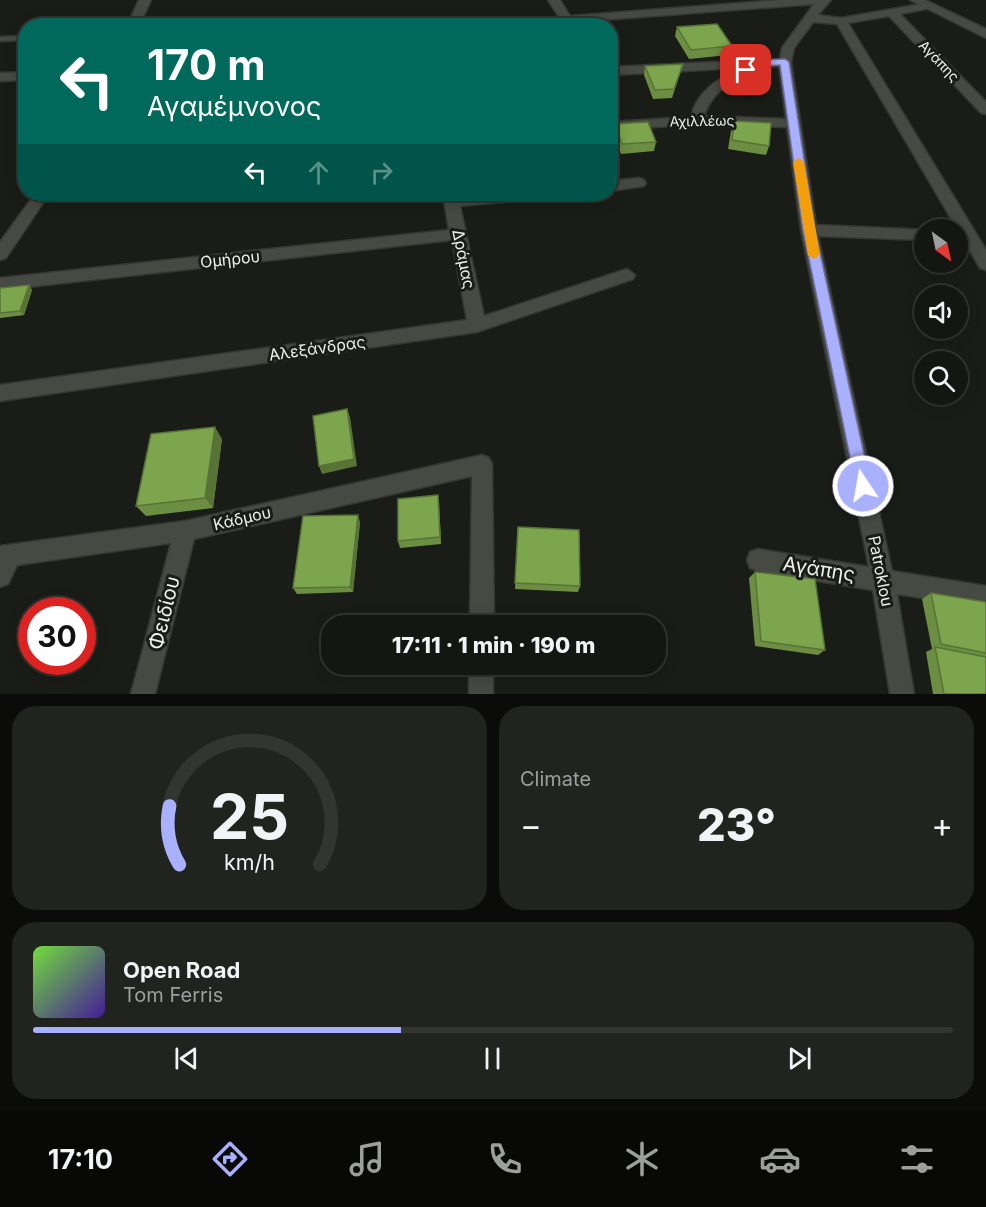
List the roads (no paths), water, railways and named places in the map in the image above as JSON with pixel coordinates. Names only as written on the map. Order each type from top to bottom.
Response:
[{"type":"street","points":[[137,18],[145,0]]},
{"type":"street","points":[[554,0],[567,18]]},
{"type":"street","points":[[618,19],[824,0]]},
{"type":"street","points":[[618,71],[785,62],[788,48],[824,0]]},
{"type":"street","points":[[916,0],[986,34]]},
{"type":"street","points":[[809,18],[841,21],[927,6]]},
{"type":"street","name":"Αγάπης","points":[[891,12],[986,110]]},
{"type":"street","points":[[841,21],[972,235],[986,264]]},
{"type":"street","name":"Patroklou","points":[[785,62],[809,230],[883,579],[902,694]]},
{"type":"street","points":[[700,120],[697,116],[700,103],[711,91],[760,63]]},
{"type":"street","points":[[0,77],[18,76]]},
{"type":"street","name":"Αχιλλέως","points":[[618,125],[700,120],[793,123]]},
{"type":"street","points":[[618,185],[639,183]]},
{"type":"street","points":[[0,254],[37,201]]},
{"type":"street","name":"Δράμας","points":[[452,201],[477,325]]},
{"type":"street","points":[[809,230],[914,234]]},
{"type":"street","name":"Ομήρου","points":[[0,284],[459,234]]},
{"type":"street","name":"Αλεξάνδρας","points":[[0,393],[477,325],[627,275]]},
{"type":"street","name":"Κάδμου","points":[[3,563],[185,531],[482,464],[482,615]]},
{"type":"street","name":"Φειδίου","points":[[143,694],[185,531]]},
{"type":"street","name":"Αγάπης","points":[[758,560],[986,597]]},
{"type":"street","points":[[481,694],[482,675]]},
{"type":"lane","points":[[0,39],[18,38]]}]
